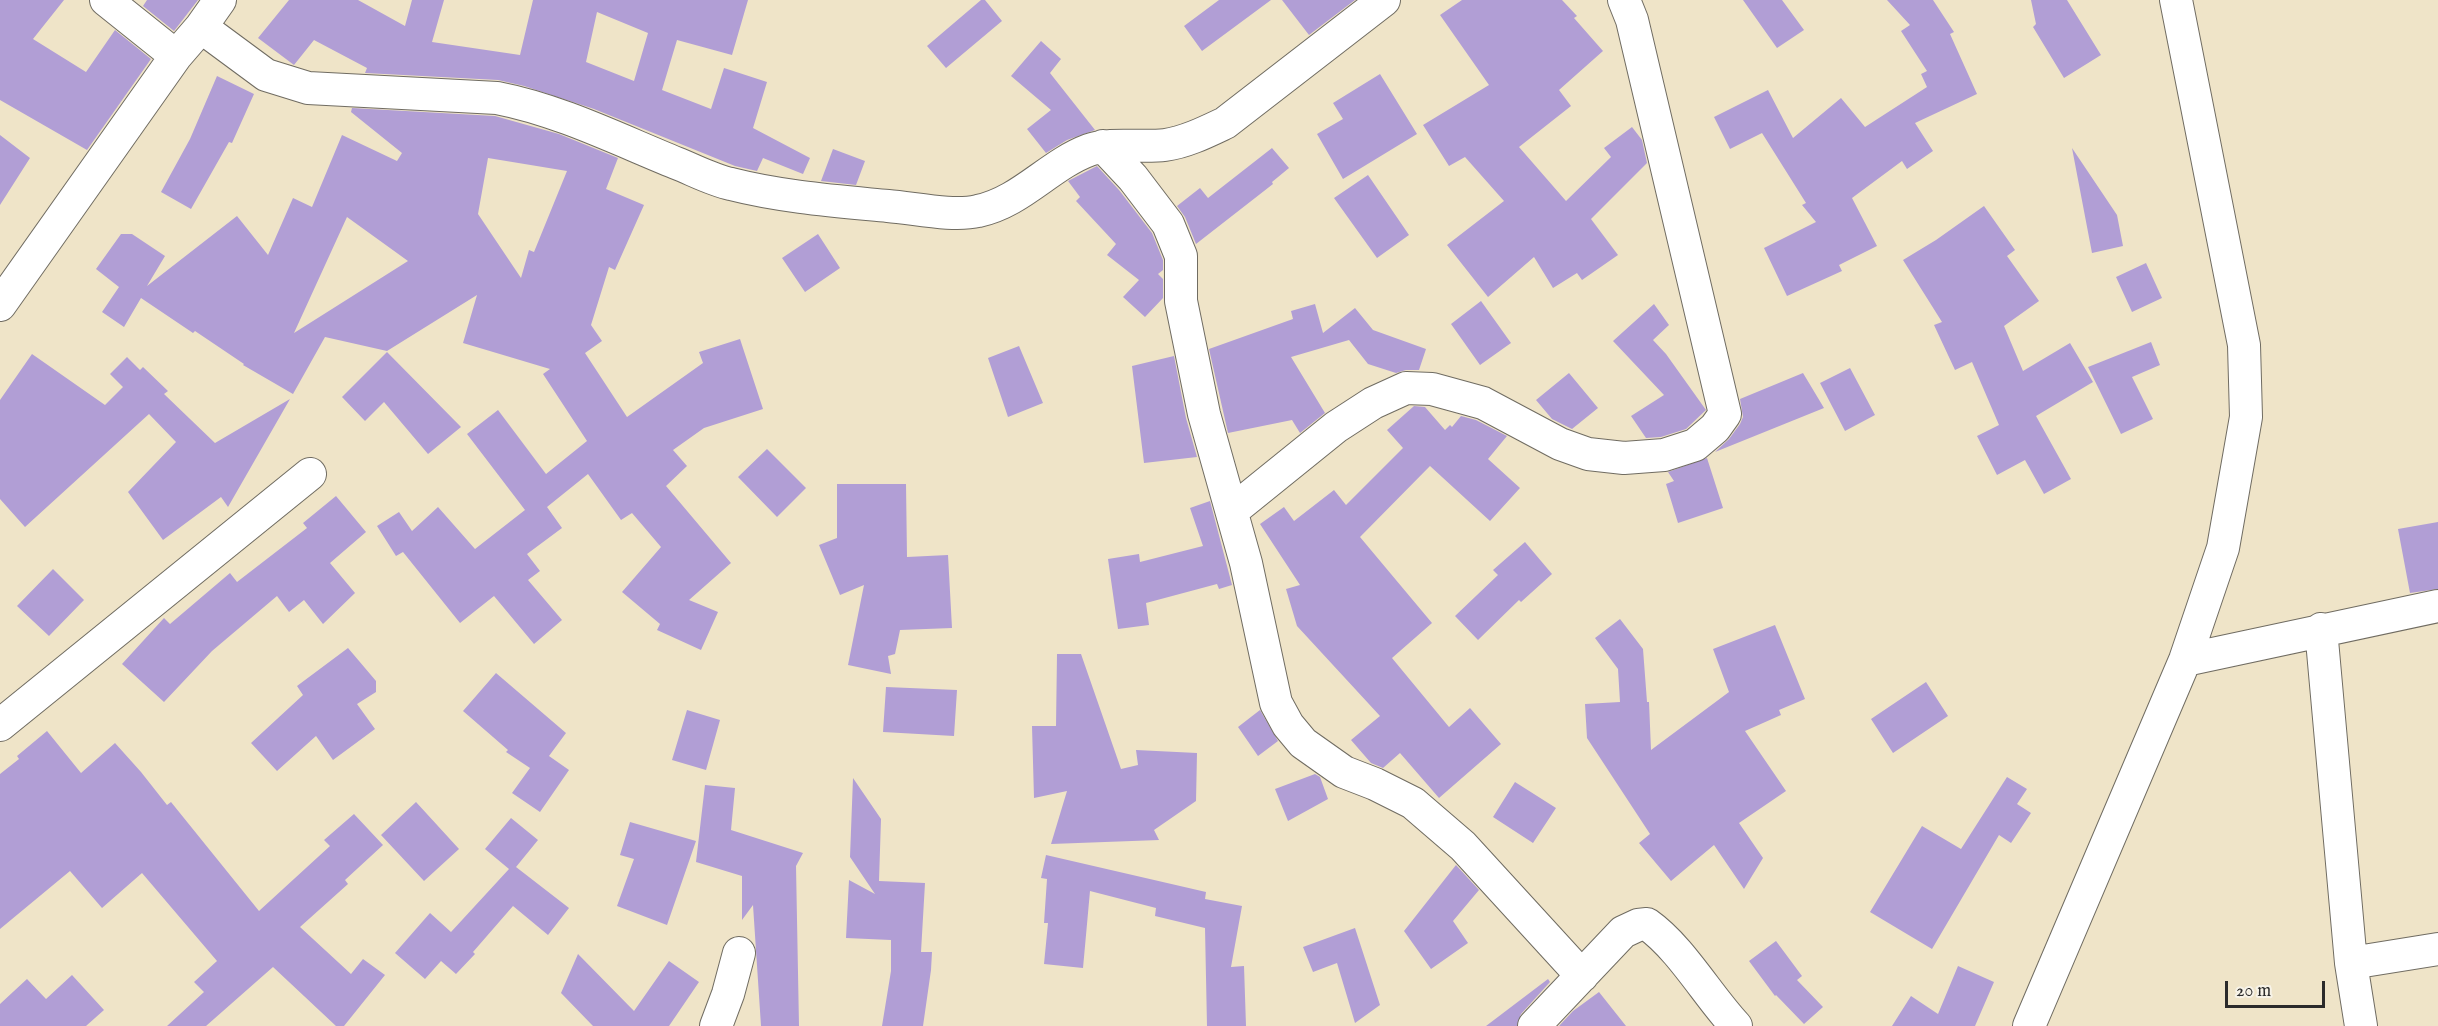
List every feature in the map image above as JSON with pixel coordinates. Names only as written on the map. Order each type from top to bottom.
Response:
[{"type":"street","points":[[106,0],[176,56]]},
{"type":"street","points":[[0,305],[176,56],[220,0]]},
{"type":"street","points":[[201,27],[266,75],[308,88],[486,97],[526,104],[729,184],[778,193],[951,212],[977,212],[1003,204],[1090,149],[1103,146],[1167,145],[1197,136],[1225,123],[1384,0]]},
{"type":"street","points":[[1232,511],[1336,427],[1373,403],[1406,388],[1432,389],[1483,403],[1560,444],[1588,454],[1624,458],[1664,455],[1695,445],[1715,428],[1725,414],[1632,20],[1624,0]]},
{"type":"street","points":[[2029,1026],[2185,660],[2223,548],[2246,417],[2244,345],[2176,0]]},
{"type":"street","points":[[1103,146],[1132,177],[1168,224],[1176,242],[1180,256],[1181,301],[1204,414],[1246,563],[1276,703],[1288,725],[1302,743],[1344,772],[1413,803],[1462,846],[1582,976]]},
{"type":"street","points":[[0,725],[310,474]]},
{"type":"street","points":[[2185,660],[2321,629],[2438,606]]},
{"type":"street","points":[[2321,629],[2350,963],[2361,1026]]},
{"type":"street","points":[[1534,1026],[1623,932],[1638,925],[1647,924],[1662,934],[1736,1026]]},
{"type":"street","points":[[2350,963],[2438,949]]},
{"type":"street","points":[[716,1026],[728,994],[739,953]]},
{"type":"building","points":[[0,0],[64,0],[33,39],[86,72],[115,30],[151,59],[87,150],[0,100]]},
{"type":"building","points":[[147,0],[198,0],[174,31],[143,6]]},
{"type":"building","points":[[289,0],[358,0],[405,26],[412,0],[444,0],[432,42],[520,55],[533,0],[748,0],[732,55],[677,40],[662,90],[711,109],[724,68],[767,82],[753,128],[810,158],[803,174],[763,158],[757,171],[735,166],[594,109],[524,86],[498,80],[365,73],[367,68],[314,40],[294,65],[258,38]],"holes":[[[597,12],[648,33],[634,81],[586,62]]]},
{"type":"building","points":[[981,0],[985,0],[1002,21],[946,68],[927,46]]},
{"type":"building","points":[[1219,0],[1271,0],[1202,51],[1184,26]]},
{"type":"building","points":[[1282,0],[1355,0],[1309,35]]},
{"type":"building","points":[[1462,0],[1562,0],[1577,16],[1574,18],[1603,51],[1559,90],[1571,106],[1519,147],[1566,201],[1611,157],[1604,148],[1632,127],[1642,140],[1647,163],[1591,219],[1618,255],[1582,280],[1577,273],[1553,288],[1534,257],[1488,297],[1447,245],[1504,201],[1465,157],[1449,166],[1423,125],[1489,85],[1440,15]]},
{"type":"building","points":[[1743,0],[1782,0],[1804,30],[1777,48]]},
{"type":"building","points":[[1887,0],[1933,0],[1954,32],[1950,34],[1977,94],[1915,123],[1933,151],[1907,169],[1902,161],[1852,198],[1877,246],[1839,265],[1842,271],[1787,296],[1764,248],[1816,222],[1802,205],[1806,203],[1762,133],[1730,149],[1714,117],[1768,90],[1793,138],[1841,98],[1865,127],[1927,87],[1921,74],[1927,71],[1901,31],[1910,25]]},
{"type":"building","points":[[2031,0],[2067,0],[2101,55],[2064,78],[2033,27],[2036,24]]},
{"type":"building","points":[[1041,41],[1061,59],[1050,73],[1095,130],[1067,140],[1046,153],[1027,129],[1051,110],[1011,76]]},
{"type":"building","points":[[1380,74],[1417,134],[1343,179],[1317,134],[1343,119],[1333,103]]},
{"type":"building","points":[[217,76],[254,94],[232,143],[229,142],[191,209],[161,192],[190,139]]},
{"type":"building","points":[[352,108],[495,116],[559,134],[618,158],[606,189],[644,205],[615,270],[609,267],[591,325],[602,341],[585,353],[627,417],[703,363],[699,352],[740,339],[763,409],[704,428],[673,450],[687,466],[666,486],[731,563],[689,600],[718,612],[701,650],[657,630],[660,624],[622,592],[661,547],[632,513],[621,520],[588,474],[547,507],[562,528],[527,554],[540,571],[528,580],[562,620],[534,644],[494,596],[460,623],[403,552],[396,556],[377,526],[399,512],[412,531],[438,507],[475,549],[525,510],[467,434],[498,410],[546,474],[587,441],[543,374],[550,369],[463,343],[477,295],[387,351],[325,337],[293,394],[243,365],[195,331],[193,333],[141,298],[124,327],[102,312],[119,287],[96,269],[121,234],[132,234],[165,256],[147,286],[237,216],[268,255],[293,198],[312,207],[342,135],[397,161],[402,153],[351,112]],"holes":[[[488,158],[567,171],[534,252],[529,250],[521,278],[478,214]],[[347,217],[408,261],[294,333]]]},
{"type":"building","points":[[0,135],[30,158],[0,205]]},
{"type":"building","points":[[1272,148],[1289,168],[1272,182],[1273,184],[1196,244],[1185,217],[1177,206],[1200,188],[1208,198]]},
{"type":"building","points":[[2072,148],[2117,215],[2123,246],[2092,253]]},
{"type":"building","points":[[833,149],[865,161],[856,185],[821,181]]},
{"type":"building","points":[[1097,166],[1152,233],[1163,260],[1163,270],[1158,274],[1163,279],[1163,298],[1145,317],[1123,297],[1139,280],[1107,255],[1116,244],[1076,201],[1080,197],[1068,181]]},
{"type":"building","points":[[1368,175],[1409,235],[1377,258],[1334,198]]},
{"type":"building","points":[[1984,206],[2015,250],[2007,256],[2039,301],[2004,326],[2023,371],[2070,343],[2093,382],[2036,416],[2071,479],[2044,494],[2025,460],[1997,475],[1977,436],[1999,425],[1972,362],[1955,370],[1934,325],[1942,322],[1903,260]]},
{"type":"building","points":[[818,234],[840,268],[805,292],[782,258]]},
{"type":"building","points":[[2146,263],[2162,298],[2132,312],[2116,277]]},
{"type":"building","points":[[1481,301],[1511,343],[1480,365],[1451,324]]},
{"type":"building","points":[[1315,304],[1323,333],[1355,308],[1373,330],[1426,349],[1419,370],[1396,373],[1368,364],[1349,340],[1291,357],[1325,413],[1300,433],[1292,420],[1228,433],[1209,349],[1293,319],[1291,311]]},
{"type":"building","points":[[1654,304],[1669,325],[1653,340],[1666,354],[1706,410],[1686,429],[1661,437],[1646,438],[1631,416],[1664,395],[1613,341]]},
{"type":"building","points":[[2151,342],[2160,365],[2132,377],[2153,419],[2121,434],[2088,367]]},
{"type":"building","points":[[1019,346],[1043,403],[1008,417],[988,358]]},
{"type":"building","points":[[387,352],[461,427],[428,454],[384,402],[365,421],[342,397]]},
{"type":"building","points":[[32,354],[105,405],[123,387],[110,374],[127,357],[140,370],[143,367],[168,391],[164,394],[215,443],[290,399],[228,507],[221,497],[163,540],[128,492],[176,442],[149,414],[25,527],[0,499],[0,400]]},
{"type":"building","points":[[1174,356],[1186,418],[1197,457],[1144,463],[1132,366]]},
{"type":"building","points":[[1850,368],[1875,415],[1845,431],[1820,383]]},
{"type":"building","points":[[1569,373],[1598,408],[1572,429],[1552,419],[1536,400]]},
{"type":"building","points":[[1803,373],[1824,408],[1715,452],[1740,424],[1743,417],[1740,399]]},
{"type":"building","points":[[1414,406],[1425,407],[1445,430],[1450,425],[1452,427],[1461,416],[1476,420],[1507,436],[1488,459],[1520,488],[1490,521],[1430,466],[1360,537],[1432,623],[1392,658],[1449,727],[1470,708],[1501,744],[1439,798],[1400,753],[1383,768],[1371,763],[1351,740],[1380,716],[1297,626],[1286,589],[1300,585],[1260,524],[1284,507],[1294,521],[1334,490],[1346,505],[1403,448],[1387,430]]},
{"type":"building","points":[[767,449],[806,488],[777,517],[738,477]]},
{"type":"building","points":[[1707,458],[1723,508],[1678,523],[1666,484],[1674,481],[1668,472]]},
{"type":"building","points":[[837,484],[906,484],[907,557],[948,555],[952,628],[900,630],[895,654],[888,656],[891,674],[848,665],[864,585],[840,595],[819,545],[837,538]]},
{"type":"building","points":[[336,496],[366,532],[330,563],[355,593],[323,624],[304,600],[289,612],[277,596],[212,651],[164,702],[122,664],[164,618],[170,624],[230,573],[237,582],[307,528],[303,523]]},
{"type":"building","points":[[1210,501],[1232,585],[1219,589],[1217,584],[1146,603],[1149,625],[1118,629],[1108,559],[1139,554],[1140,562],[1203,546],[1190,508]]},
{"type":"building","points":[[2438,522],[2438,589],[2410,593],[2398,529]]},
{"type":"building","points":[[1525,542],[1552,574],[1521,602],[1519,600],[1478,640],[1455,616],[1498,575],[1493,570]]},
{"type":"building","points":[[53,569],[84,600],[49,636],[17,606]]},
{"type":"building","points":[[1620,619],[1643,649],[1651,750],[1729,692],[1713,649],[1775,625],[1805,699],[1779,710],[1781,715],[1745,731],[1786,791],[1739,823],[1763,858],[1744,889],[1714,845],[1671,881],[1639,843],[1650,834],[1587,738],[1585,704],[1620,702],[1618,669],[1595,638]]},
{"type":"building","points":[[348,648],[376,681],[376,692],[357,704],[375,729],[333,760],[316,736],[277,771],[251,743],[303,695],[297,686]]},
{"type":"building","points":[[1057,654],[1081,654],[1121,769],[1138,765],[1136,750],[1197,753],[1196,801],[1154,830],[1159,840],[1051,844],[1067,791],[1034,798],[1032,726],[1056,726]]},
{"type":"building","points":[[496,673],[566,733],[549,756],[569,770],[540,812],[512,793],[530,768],[506,752],[508,750],[463,711]]},
{"type":"building","points":[[1926,682],[1948,716],[1893,753],[1871,719]]},
{"type":"building","points":[[886,687],[957,690],[954,736],[883,732]]},
{"type":"building","points":[[687,710],[720,720],[706,770],[672,760]]},
{"type":"building","points":[[1260,710],[1278,741],[1258,756],[1238,727]]},
{"type":"building","points":[[47,731],[81,773],[115,743],[167,805],[171,802],[259,911],[330,846],[324,840],[354,814],[383,845],[345,880],[348,884],[300,927],[351,974],[363,959],[385,975],[344,1026],[336,1026],[273,967],[206,1026],[167,1026],[204,992],[194,982],[217,961],[142,873],[102,908],[70,871],[0,929],[0,774],[19,759],[17,756]]},
{"type":"building","points":[[1315,774],[1320,777],[1328,799],[1288,821],[1275,789]]},
{"type":"building","points":[[2007,777],[2027,789],[2017,804],[2031,813],[2011,843],[1999,835],[1932,949],[1870,912],[1922,826],[1961,849]]},
{"type":"building","points":[[853,778],[881,819],[879,881],[925,883],[921,952],[932,952],[923,1026],[882,1026],[891,971],[891,940],[846,938],[849,880],[875,894],[850,857]]},
{"type":"building","points":[[1515,782],[1556,808],[1533,843],[1493,817]]},
{"type":"building","points":[[705,785],[735,788],[731,830],[803,853],[796,866],[799,1026],[761,1026],[753,905],[742,920],[742,876],[696,862]]},
{"type":"building","points":[[416,802],[459,849],[424,881],[381,835]]},
{"type":"building","points":[[511,818],[538,840],[516,867],[569,908],[548,935],[513,906],[456,974],[441,961],[425,979],[395,953],[430,913],[451,932],[509,869],[485,849]]},
{"type":"building","points":[[630,822],[696,841],[667,925],[617,906],[634,859],[620,855]]},
{"type":"building","points":[[1046,855],[1206,892],[1205,899],[1242,906],[1231,967],[1244,966],[1246,1026],[1207,1026],[1205,928],[1155,916],[1156,908],[1090,891],[1083,968],[1044,964],[1048,923],[1044,923],[1047,879],[1041,878]]},
{"type":"building","points":[[1456,865],[1479,890],[1453,921],[1468,943],[1431,969],[1404,931]]},
{"type":"building","points":[[1355,928],[1380,1005],[1355,1023],[1337,963],[1313,972],[1303,947]]},
{"type":"building","points":[[1776,941],[1802,976],[1797,980],[1823,1007],[1804,1024],[1775,996],[1749,961]]},
{"type":"building","points":[[578,954],[634,1011],[669,961],[699,982],[669,1026],[593,1026],[561,993]]},
{"type":"building","points":[[1958,966],[1994,982],[1975,1026],[1892,1026],[1911,996],[1938,1014]]},
{"type":"building","points":[[72,975],[104,1010],[86,1026],[0,1026],[0,1004],[27,979],[46,999]]},
{"type":"building","points":[[1548,979],[1550,982],[1521,1014],[1517,1026],[1486,1026]]},
{"type":"building","points":[[1599,992],[1626,1026],[1559,1026],[1573,1011]]}]
